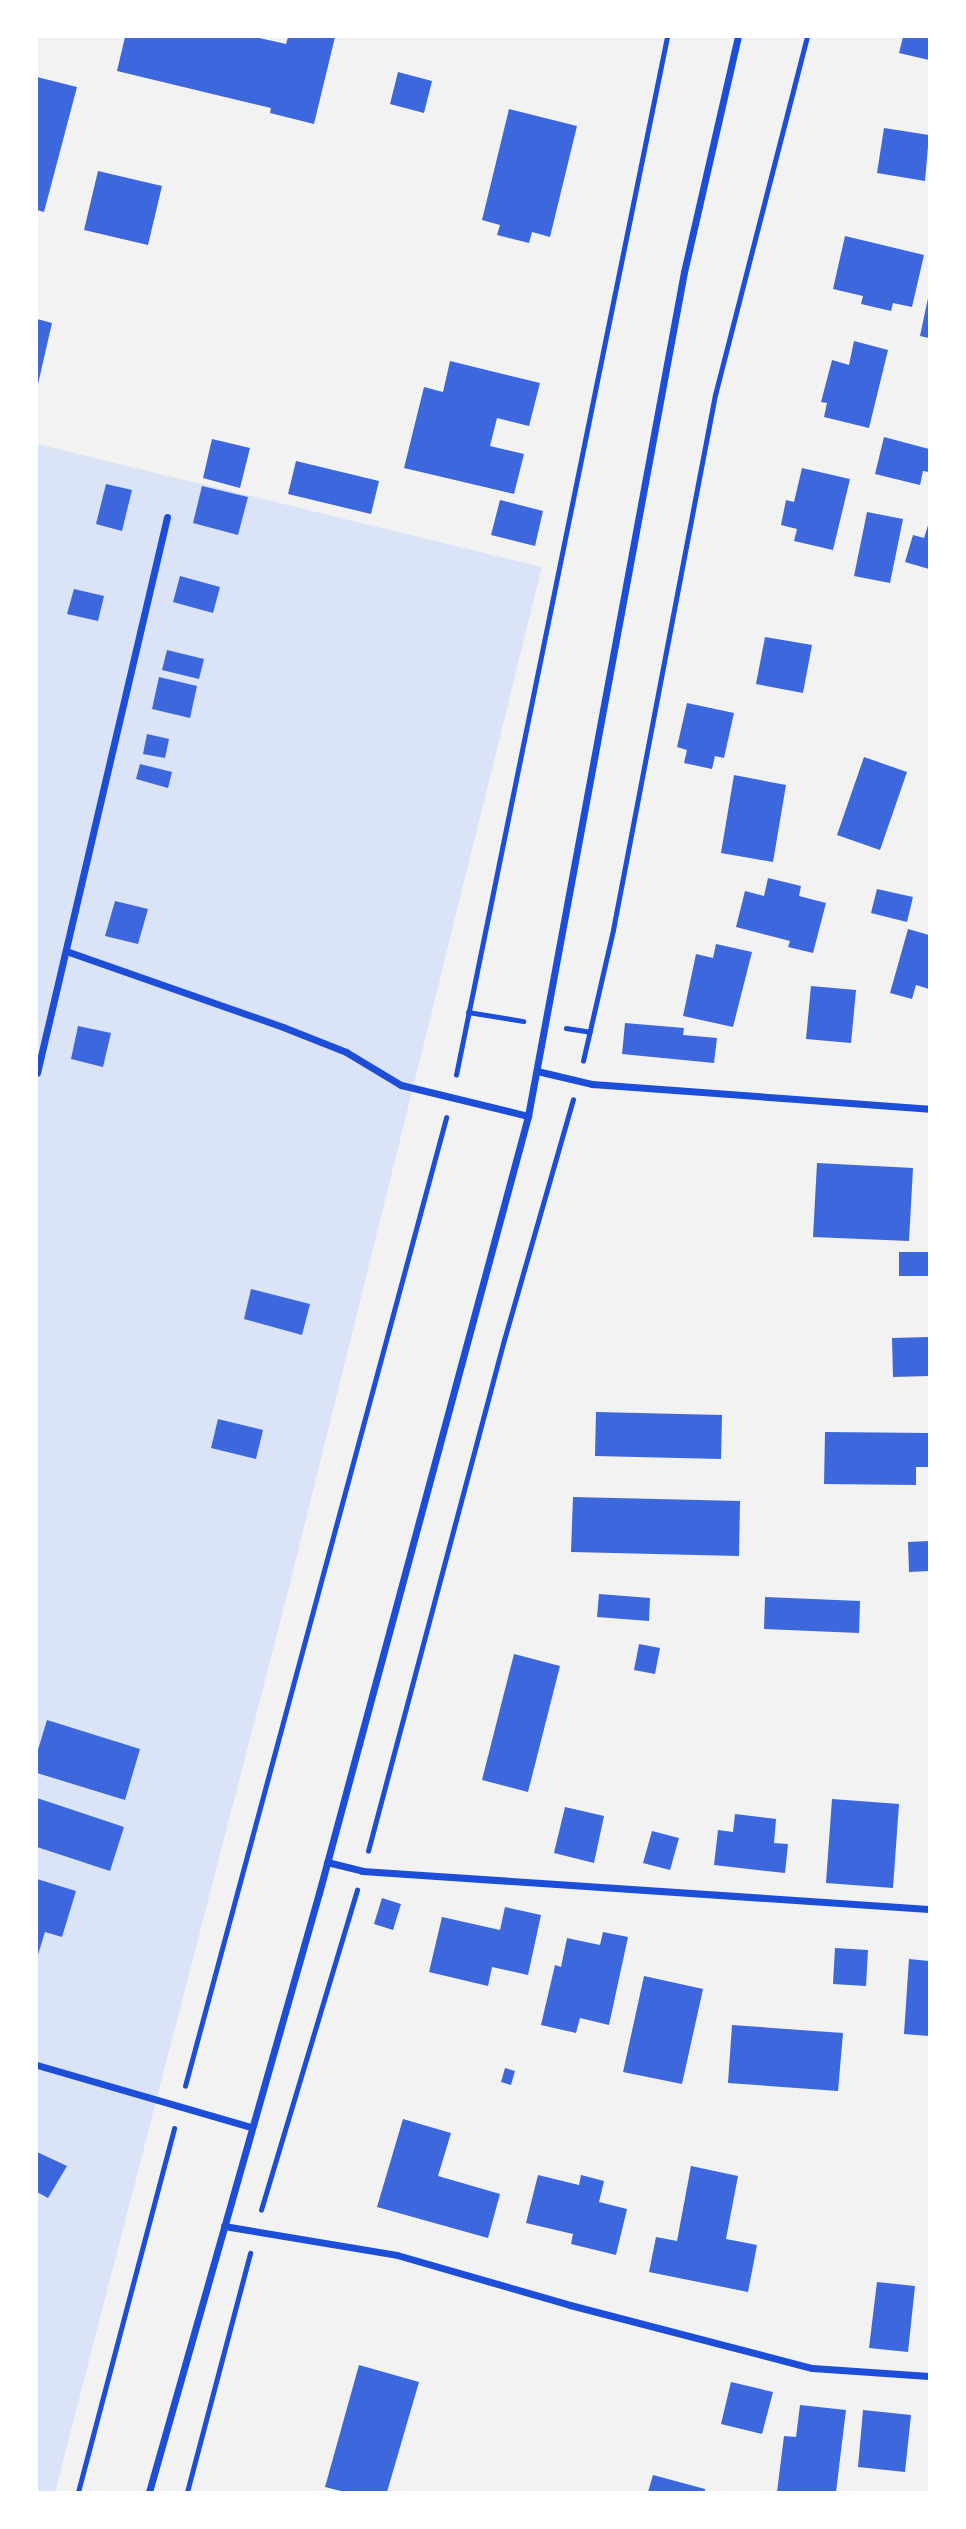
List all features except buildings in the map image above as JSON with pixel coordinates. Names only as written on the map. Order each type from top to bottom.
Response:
[{"type":"street","points":[[149,2492],[327,1862],[528,1116],[684,272],[738,37]]},
{"type":"street","points":[[37,1073],[167,517]]},
{"type":"street","points":[[66,951],[283,1027],[346,1052],[401,1085],[528,1116]]},
{"type":"street","points":[[537,1071],[592,1084],[929,1109]]},
{"type":"street","points":[[327,1862],[362,1871],[929,1909]]},
{"type":"street","points":[[37,2065],[251,2127]]},
{"type":"street","points":[[224,2226],[397,2255],[811,2368],[929,2376]]},
{"type":"path","points":[[78,2492],[451,1098],[667,37]]},
{"type":"shaded area","points":[[37,444],[542,567],[291,1580],[55,2492],[37,2492]]}]
